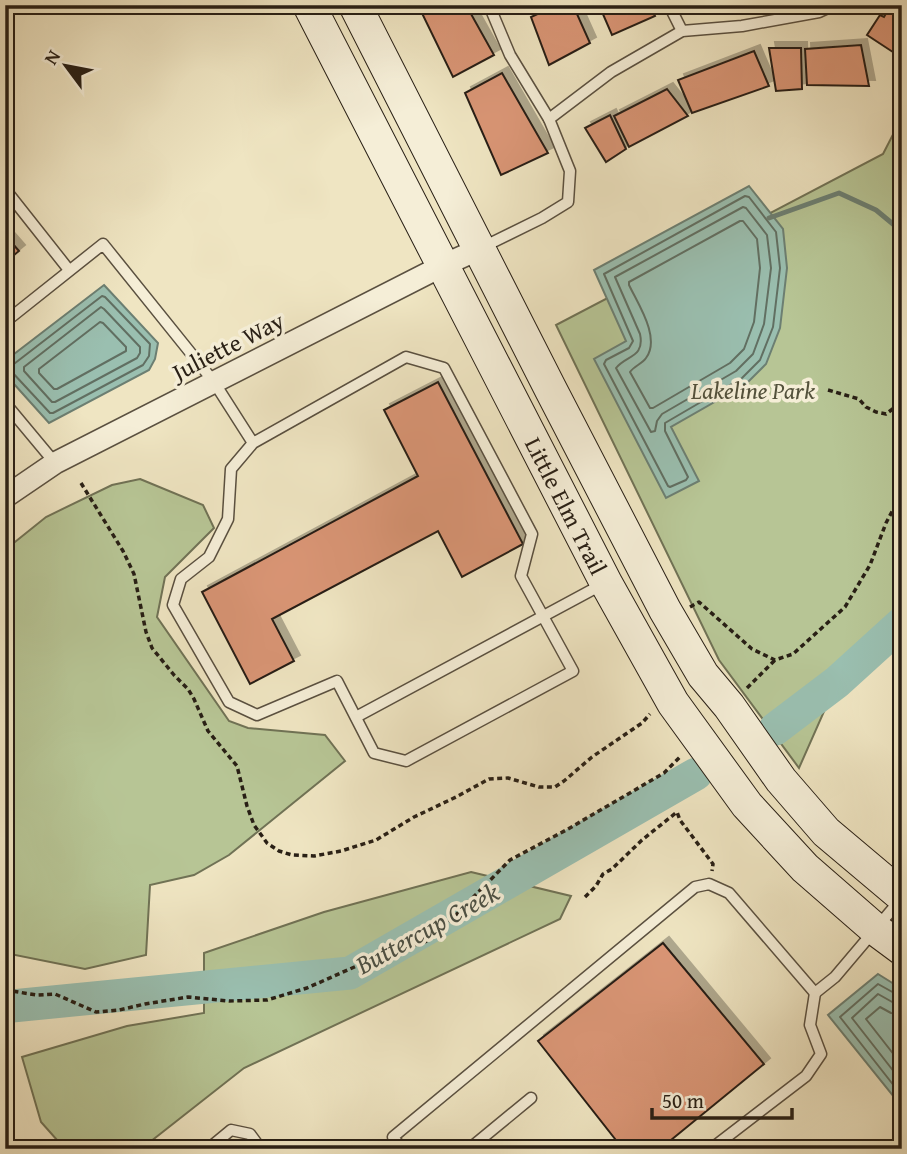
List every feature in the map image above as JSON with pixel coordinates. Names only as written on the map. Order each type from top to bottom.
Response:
[{"type":"street","name":"Little Elm Trail","points":[[309,5],[606,583],[673,703],[747,804],[805,868],[902,949]]},
{"type":"street","name":"Little Elm Trail","points":[[355,5],[665,610],[703,675],[729,706],[781,780],[826,832],[902,897]]},
{"type":"street","name":"Juliette Way","points":[[5,497],[55,463],[480,249]]},
{"type":"lane","points":[[480,249],[568,202],[570,172],[549,119],[510,55],[489,5]]},
{"type":"lane","points":[[669,5],[682,31]]},
{"type":"lane","points":[[549,119],[611,72],[682,31],[742,26],[819,12],[834,5]]},
{"type":"lane","points":[[5,188],[69,270]]},
{"type":"lane","points":[[5,322],[103,244],[214,382],[253,443]]},
{"type":"lane","points":[[406,357],[444,369],[533,534],[521,576],[573,670],[406,761],[374,753],[337,681],[257,715],[229,702],[173,605],[181,579],[209,557],[229,519],[231,469],[253,443],[406,357]]},
{"type":"lane","points":[[5,403],[55,463]]},
{"type":"lane","points":[[356,717],[606,583]]},
{"type":"lane","points":[[402,1149],[393,1137],[695,887],[709,884],[729,893],[815,993]]},
{"type":"lane","points":[[711,1149],[806,1076],[821,1054],[810,1025],[815,993],[835,976],[902,897]]},
{"type":"lane","points":[[469,1149],[531,1098]]},
{"type":"lane","points":[[208,1149],[232,1130],[250,1134],[261,1149]]},
{"type":"path","points":[[828,390],[859,399],[866,407],[886,414],[902,402]]},
{"type":"path","points":[[80,483],[123,551],[134,574],[152,648],[188,689],[208,731],[237,766],[254,825],[267,843],[279,851],[292,855],[314,856],[376,840],[414,817],[489,779],[508,778],[539,787],[555,787],[657,709]]},
{"type":"path","points":[[742,693],[775,660],[793,654],[845,607],[870,565],[902,485]]},
{"type":"path","points":[[688,608],[699,602],[752,649],[775,660]]},
{"type":"path","points":[[5,990],[37,995],[55,993],[96,1012],[188,997],[229,1001],[267,1000],[307,988],[377,957],[428,941],[510,860],[664,773],[681,756]]},
{"type":"path","points":[[585,897],[603,874],[677,812],[713,864],[709,884]]},
{"type":"green space","name":"Lakeline Park","points":[[902,117],[902,620],[837,682],[799,768],[719,660],[556,325],[883,154]]},
{"type":"green space","points":[[140,479],[203,505],[214,528],[165,577],[157,617],[229,721],[248,728],[325,735],[345,761],[229,855],[194,875],[150,885],[146,955],[85,969],[5,953],[5,550],[46,517],[112,485]]},
{"type":"green space","points":[[471,872],[571,896],[560,919],[244,1068],[141,1149],[65,1149],[41,1122],[22,1057],[127,1026],[204,1013],[204,953],[324,912]]},
{"type":"water","points":[[749,186],[783,229],[787,268],[780,328],[766,364],[746,384],[671,427],[699,481],[666,498],[594,359],[626,341],[594,270]]},
{"type":"water","points":[[104,285],[158,343],[155,359],[149,370],[49,423],[5,374],[5,361]]},
{"type":"water","points":[[878,974],[902,989],[902,1107],[828,1015]]},
{"type":"building","points":[[418,5],[466,5],[494,55],[453,77]]},
{"type":"building","points":[[557,5],[573,5],[590,43],[549,65],[531,17]]},
{"type":"building","points":[[599,5],[650,5],[655,16],[612,35]]},
{"type":"building","points":[[891,5],[902,5],[902,58],[867,35],[880,15],[884,17]]},
{"type":"building","points":[[861,45],[869,86],[807,85],[805,49]]},
{"type":"building","points":[[769,48],[801,48],[802,89],[776,91]]},
{"type":"building","points":[[754,51],[769,86],[692,113],[678,80]]},
{"type":"building","points":[[502,73],[548,153],[501,175],[465,93]]},
{"type":"building","points":[[667,89],[688,116],[629,147],[614,116]]},
{"type":"building","points":[[610,115],[626,149],[606,162],[585,128]]},
{"type":"building","points":[[5,235],[19,251],[8,260],[5,260]]},
{"type":"building","points":[[438,382],[523,544],[462,577],[438,531],[272,619],[294,661],[250,684],[202,592],[418,476],[384,410]]},
{"type":"building","points":[[663,943],[764,1064],[660,1149],[623,1149],[538,1041]]},
{"type":"waterway","points":[[769,218],[839,193],[876,210],[899,229],[902,228]]},
{"type":"waterway","name":"Buttercup Creek","points":[[775,729],[837,682],[902,623]]},
{"type":"waterway","name":"Buttercup Creek","points":[[5,1008],[350,973],[696,774]]}]
